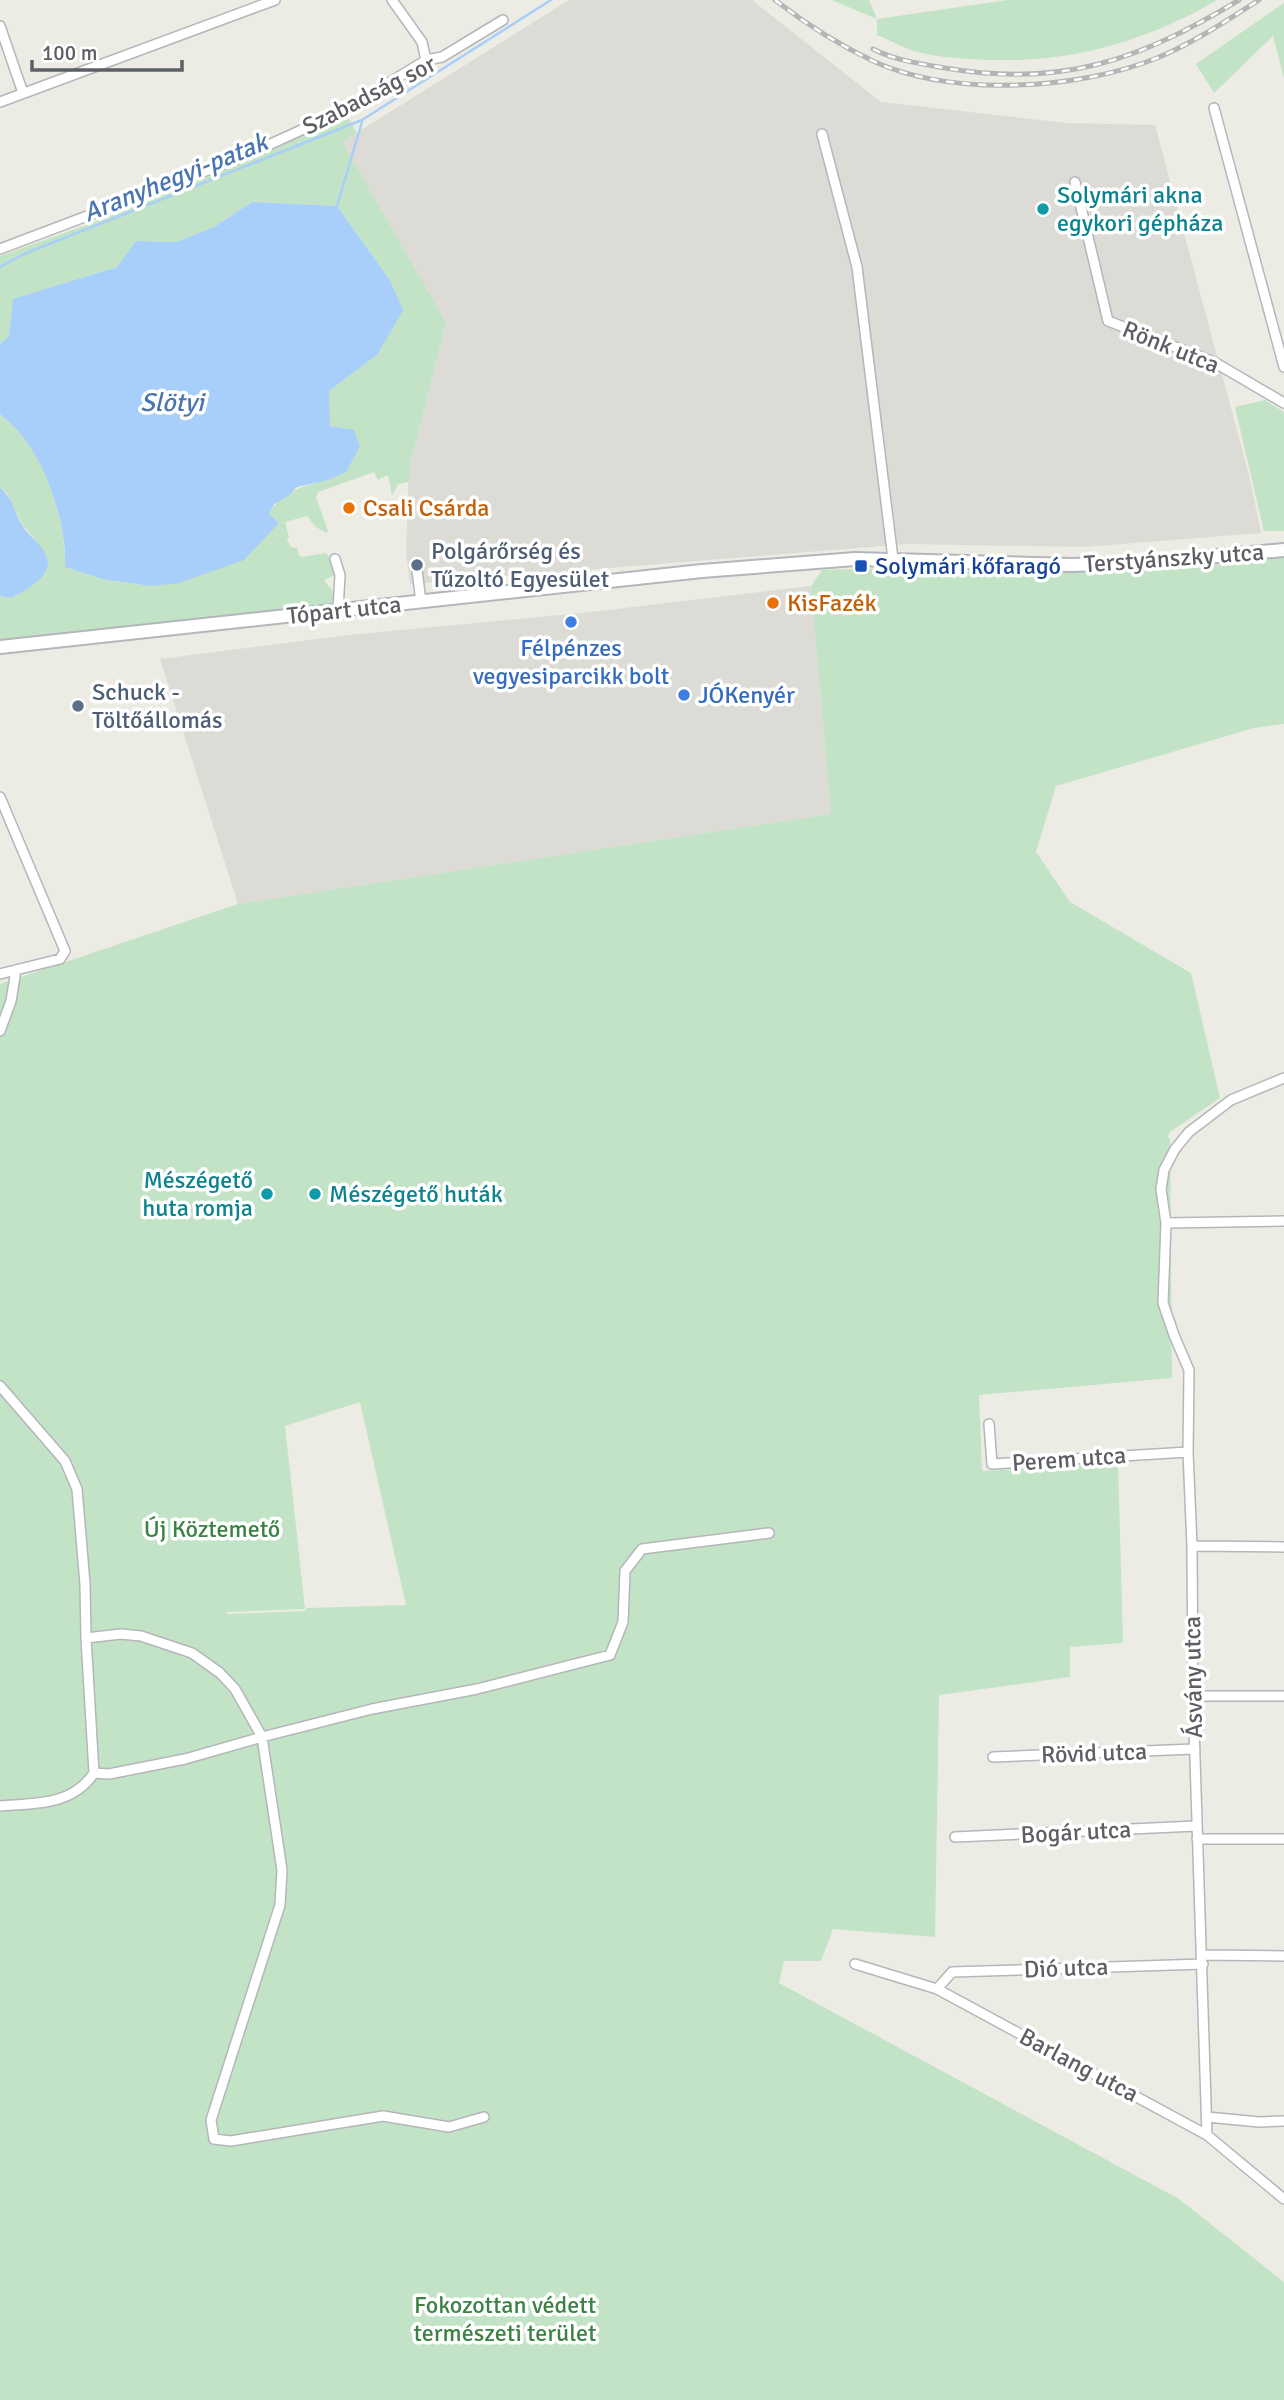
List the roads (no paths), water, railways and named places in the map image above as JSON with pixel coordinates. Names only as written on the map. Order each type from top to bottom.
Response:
[{"type":"main road","name":"Terstyánszky utca","points":[[855,559],[1071,565],[1138,563],[1284,550]]},
{"type":"main road","name":"Tópart utca","points":[[0,647],[702,572],[855,559]]},
{"type":"street","points":[[0,102],[275,0]]},
{"type":"street","points":[[392,0],[422,42],[426,60]]},
{"type":"street","name":"Szabadság sor","points":[[0,249],[240,158],[343,111],[426,60],[442,57],[501,21]]},
{"type":"street","points":[[0,26],[23,93]]},
{"type":"street","points":[[1214,108],[1284,367]]},
{"type":"street","points":[[822,134],[857,267],[893,559]]},
{"type":"street","name":"Rönk utca","points":[[1075,182],[1108,321],[1214,362],[1284,404]]},
{"type":"street","points":[[335,559],[340,575],[338,610]]},
{"type":"street","points":[[418,570],[421,601]]},
{"type":"street","points":[[0,797],[65,951],[60,959],[0,974]]},
{"type":"street","points":[[0,1031],[11,1001],[16,970]]},
{"type":"street","name":"Ásvány utca","points":[[1207,2135],[1203,1959],[1196,1826],[1188,1452],[1189,1370],[1163,1303],[1166,1223],[1161,1189],[1164,1170],[1175,1149],[1189,1132],[1231,1100],[1284,1078]]},
{"type":"street","points":[[1166,1223],[1284,1221]]},
{"type":"street","points":[[0,1386],[65,1461],[77,1489],[85,1584],[94,1773],[88,1782],[70,1797],[43,1803],[0,1806]]},
{"type":"street","name":"Perem utca","points":[[989,1424],[992,1464],[1188,1452]]},
{"type":"street","points":[[94,1773],[109,1774],[185,1759],[372,1709],[477,1689],[610,1655],[623,1622],[625,1571],[642,1549],[769,1533]]},
{"type":"street","points":[[1192,1546],[1284,1547]]},
{"type":"street","points":[[86,1638],[121,1633],[141,1636],[192,1653],[220,1673],[235,1689],[262,1737],[282,1870],[281,1905],[211,2120],[214,2139],[232,2141],[383,2116],[449,2127],[484,2117]]},
{"type":"street","points":[[1193,1696],[1284,1696]]},
{"type":"street","name":"Rövid utca","points":[[993,1757],[1195,1749]]},
{"type":"street","name":"Bogár utca","points":[[955,1837],[1196,1826]]},
{"type":"street","points":[[1197,1839],[1284,1839]]},
{"type":"street","name":"Dió utca","points":[[937,1989],[952,1972],[1284,1956]]},
{"type":"street","name":"Barlang utca","points":[[855,1964],[937,1989],[1207,2135],[1284,2199]]},
{"type":"street","points":[[1207,2117],[1259,2122],[1284,2121]]},
{"type":"water","name":"Slötyi","points":[[252,202],[337,206],[389,279],[403,310],[377,355],[329,391],[330,426],[354,430],[360,446],[346,472],[328,480],[297,487],[274,504],[269,514],[279,523],[244,560],[179,583],[150,586],[102,579],[65,567],[63,534],[48,481],[23,437],[0,414],[0,344],[9,336],[13,299],[117,267],[136,241],[176,242],[214,227]]},
{"type":"water","points":[[0,488],[11,500],[19,520],[44,551],[48,562],[47,569],[38,581],[11,598],[0,596]]},
{"type":"waterway","name":"Aranyhegyi-patak","points":[[0,267],[24,254],[362,120],[551,0]]},
{"type":"waterway","name":"Aranyhegyi-patak","points":[[337,206],[362,122]]},
{"type":"railway","points":[[775,0],[811,26],[875,62],[941,81],[978,85],[1054,83],[1125,69],[1157,58],[1196,39],[1259,0]]},
{"type":"railway","points":[[873,49],[917,63],[987,73],[1063,71],[1099,64],[1168,39],[1239,0]]},
{"type":"place","name":"Solymári akna egykori gépháza","points":[[1043,209]]},
{"type":"place","name":"Csali Csárda","points":[[349,508]]},
{"type":"place","name":"Polgárőrség és Tűzoltó Egyesület","points":[[417,565]]},
{"type":"place","name":"Solymári kőfaragó","points":[[861,566]]},
{"type":"place","name":"KisFazék","points":[[773,603]]},
{"type":"place","name":"Félpénzes vegyesiparcikk bolt","points":[[571,622]]},
{"type":"place","name":"JÓKenyér","points":[[684,695]]},
{"type":"place","name":"Schuck - Töltőállomás","points":[[78,706]]},
{"type":"place","name":"Mészégető huta romja","points":[[267,1194]]},
{"type":"place","name":"Mészégető huták","points":[[315,1194]]},
{"type":"park label","name":"Új Köztemető","points":[[212,1529]]},
{"type":"park label","name":"Fokozottan védett természeti terület","points":[[505,2319]]}]
